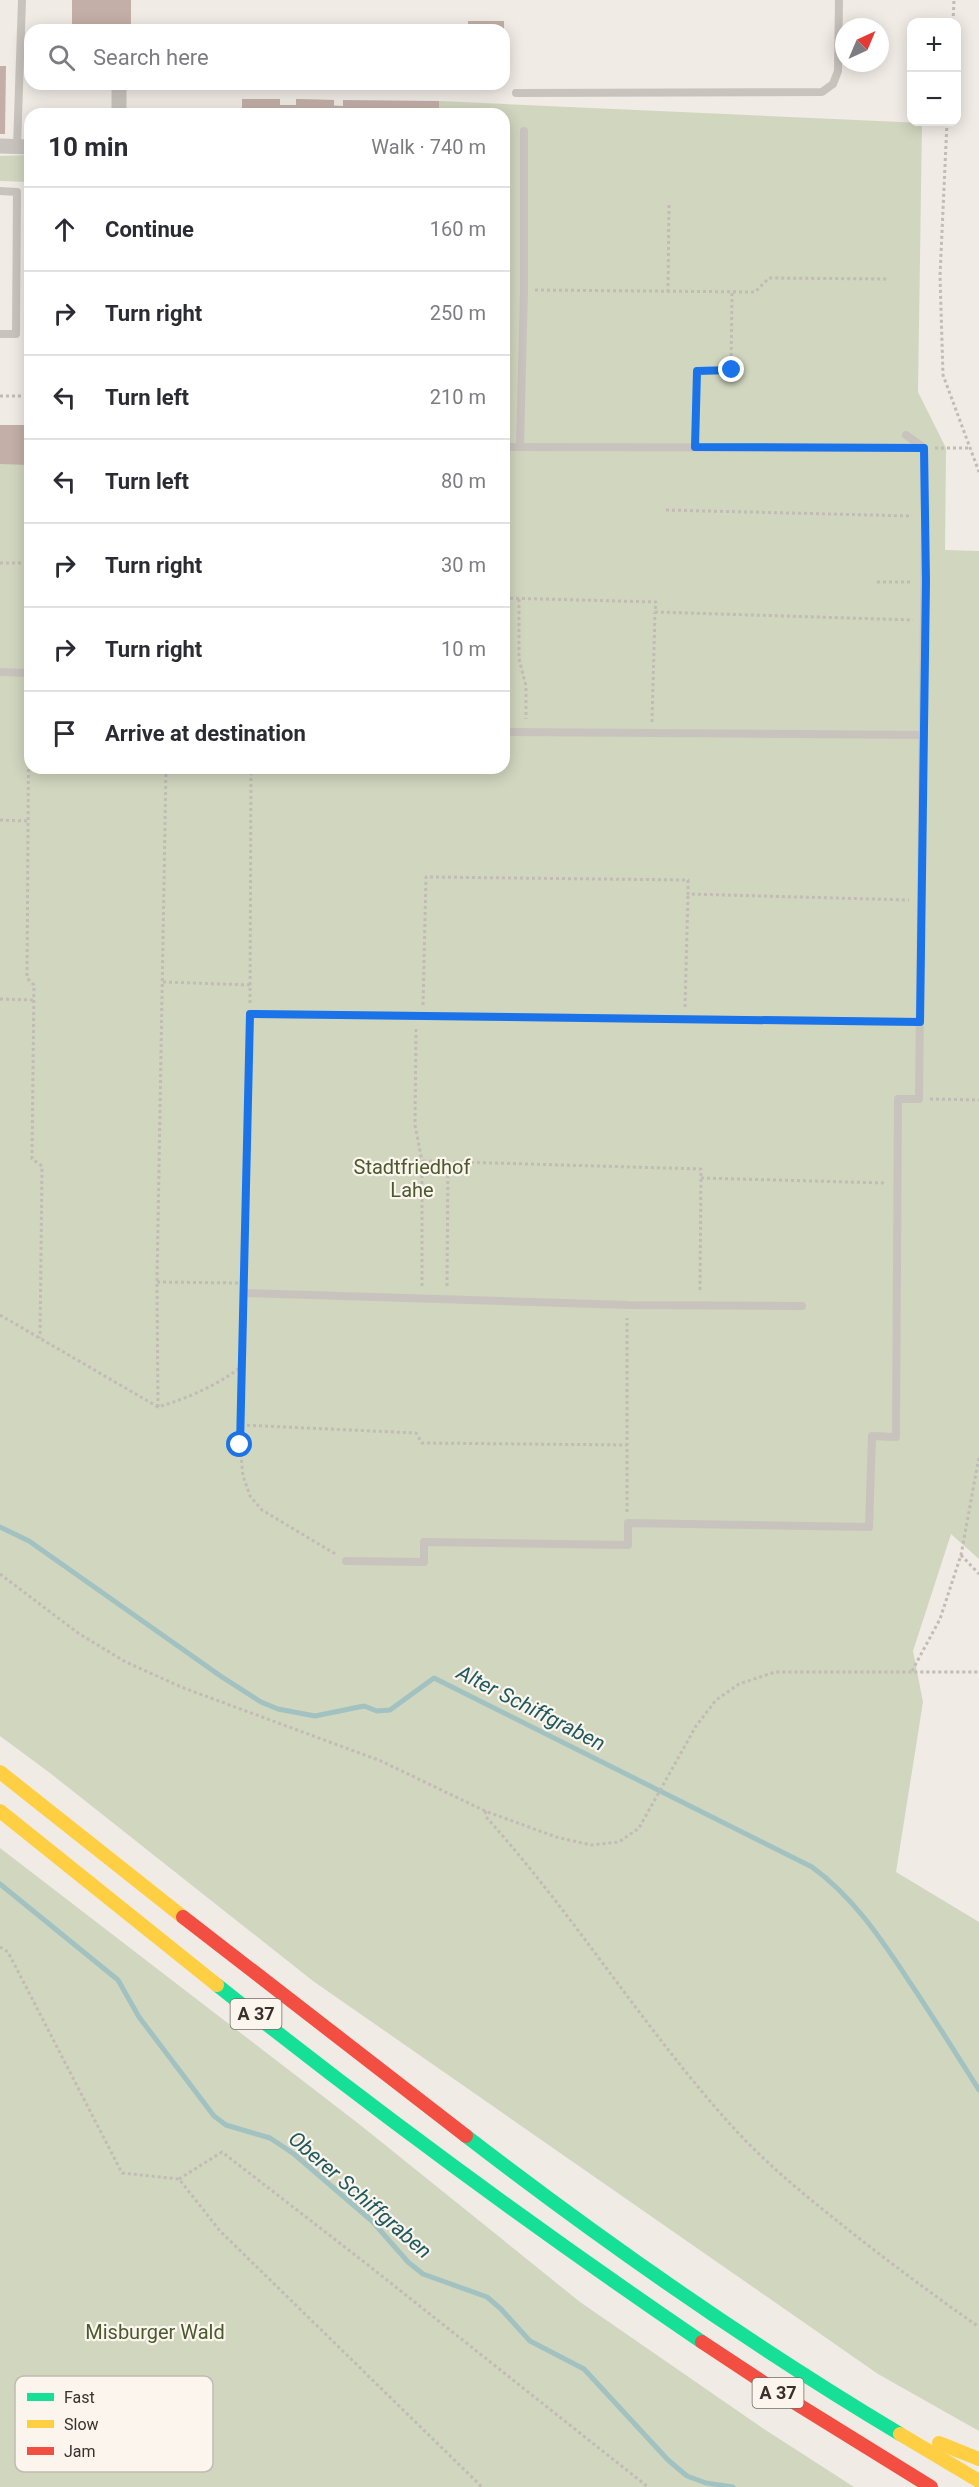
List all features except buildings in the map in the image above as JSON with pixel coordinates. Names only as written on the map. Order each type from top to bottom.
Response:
[{"type":"highway","name":"A 37","points":[[0,1772],[217,1945],[497,2162],[625,2255],[868,2415],[979,2481]]},
{"type":"highway","name":"A 37","points":[[0,1811],[361,2097],[515,2212],[708,2347],[849,2438],[931,2487]]},
{"type":"highway","points":[[868,2415],[979,2459]]},
{"type":"highway","points":[[849,2438],[896,2482]]},
{"type":"street","points":[[118,108],[119,90]]},
{"type":"street","points":[[0,146],[23,147]]},
{"type":"lane","points":[[22,0],[23,147]]},
{"type":"lane","points":[[516,93],[822,92],[833,84],[838,71],[839,0]]},
{"type":"lane","points":[[520,447],[524,290],[524,131]]},
{"type":"lane","points":[[0,191],[17,192],[16,334],[0,334]]},
{"type":"lane","points":[[906,435],[924,448]]},
{"type":"lane","points":[[510,447],[924,448]]},
{"type":"lane","points":[[346,1561],[424,1562],[424,1542],[628,1545],[628,1523],[869,1527],[872,1436],[896,1437],[898,1099],[919,1099],[926,581],[924,448]]},
{"type":"lane","points":[[0,672],[24,673]]},
{"type":"lane","points":[[510,732],[924,735]]},
{"type":"lane","points":[[250,1014],[920,1022]]},
{"type":"lane","points":[[245,1293],[628,1305],[802,1306]]},
{"type":"path","points":[[953,18],[954,0]]},
{"type":"path","points":[[947,126],[940,276],[943,375],[979,472]]},
{"type":"path","points":[[668,292],[669,205]]},
{"type":"path","points":[[524,290],[732,293],[755,292],[769,278],[889,279]]},
{"type":"path","points":[[695,447],[697,371],[732,370],[732,293]]},
{"type":"path","points":[[0,396],[24,396]]},
{"type":"path","points":[[924,448],[969,448]]},
{"type":"path","points":[[666,510],[926,516]]},
{"type":"path","points":[[0,563],[24,563]]},
{"type":"path","points":[[877,582],[926,581]]},
{"type":"path","points":[[510,598],[656,602],[652,733]]},
{"type":"path","points":[[519,599],[519,659],[526,686],[525,732]]},
{"type":"path","points":[[655,612],[925,621]]},
{"type":"path","points":[[29,774],[27,978],[34,985],[32,1159],[42,1166],[40,1338]]},
{"type":"path","points":[[158,1407],[157,1282],[166,774]]},
{"type":"path","points":[[157,1282],[246,1283],[251,985],[251,774]]},
{"type":"path","points":[[0,820],[28,821]]},
{"type":"path","points":[[422,1300],[422,1161],[415,1125],[426,877],[688,880],[685,1020]]},
{"type":"path","points":[[688,894],[923,900]]},
{"type":"path","points":[[163,982],[251,985]]},
{"type":"path","points":[[0,999],[33,1000]]},
{"type":"path","points":[[919,1099],[979,1100]]},
{"type":"path","points":[[422,1161],[701,1169],[700,1305]]},
{"type":"path","points":[[447,1300],[448,1162]]},
{"type":"path","points":[[701,1178],[897,1183]]},
{"type":"path","points":[[245,1293],[241,1425],[243,1476],[250,1496],[262,1510],[346,1561]]},
{"type":"path","points":[[628,1305],[626,1445],[628,1523]]},
{"type":"path","points":[[0,1315],[158,1407],[183,1400],[227,1378],[241,1367]]},
{"type":"path","points":[[241,1425],[416,1433],[423,1443],[626,1445]]},
{"type":"path","points":[[912,1671],[940,1619],[961,1555],[979,1457]]},
{"type":"path","points":[[961,1555],[979,1574]]},
{"type":"path","points":[[0,1574],[78,1633],[124,1661],[181,1687],[381,1761],[485,1811],[555,1837],[591,1845],[619,1842],[639,1828],[696,1726],[716,1700],[739,1684],[775,1672],[979,1672]]},
{"type":"path","points":[[485,1811],[488,1818],[543,1884],[730,2124],[766,2162],[867,2245],[979,2327]]},
{"type":"path","points":[[0,1947],[8,1952],[122,2173],[179,2179],[222,2152],[648,2487]]},
{"type":"path","points":[[179,2179],[220,2231],[482,2487]]},
{"type":"green space","name":"Stadtfriedhof Lahe","points":[[242,99],[280,99],[280,105],[296,105],[296,99],[334,100],[334,105],[343,106],[439,101],[907,122],[907,126],[922,126],[918,392],[946,448],[945,550],[979,551],[979,1559],[951,1534],[913,1651],[923,1702],[896,1872],[979,1922],[979,2431],[878,2374],[313,1981],[0,1736],[0,425],[24,425],[24,774],[510,774],[510,108],[242,108]]},
{"type":"green space","points":[[24,155],[24,182],[0,181],[0,156]]},
{"type":"green space","name":"Misburger Wald","points":[[0,1848],[359,2124],[580,2302],[761,2427],[854,2487],[0,2487]]},
{"type":"waterway","name":"Alter Schiffgraben","points":[[0,1527],[29,1541],[261,1702],[278,1709],[315,1716],[364,1706],[377,1711],[390,1710],[434,1678],[812,1867],[853,1904],[876,1933],[979,2090]]},
{"type":"waterway","name":"Oberer Schiffgraben","points":[[0,1884],[118,1980],[139,2017],[214,2116],[226,2125],[270,2138],[294,2154],[372,2221],[408,2262],[423,2274],[487,2297],[530,2341],[584,2369],[668,2460],[687,2476],[706,2483],[733,2487]]},
{"type":"traffic: fast","points":[[217,1985],[456,2168],[702,2342]]},
{"type":"traffic: fast","points":[[466,2136],[625,2254],[788,2365],[900,2434]]},
{"type":"traffic: slow","points":[[0,1772],[183,1917]]},
{"type":"traffic: slow","points":[[0,1811],[217,1985]]},
{"type":"traffic: slow","points":[[900,2434],[979,2481]]},
{"type":"traffic: slow","points":[[939,2443],[979,2459]]},
{"type":"traffic: jam","points":[[183,1917],[466,2136]]},
{"type":"traffic: jam","points":[[702,2342],[931,2487]]},
{"type":"route","points":[[240,1445],[241,1367],[246,1283],[250,1014],[920,1022],[926,581],[924,448],[695,447],[697,371],[732,370]]}]
